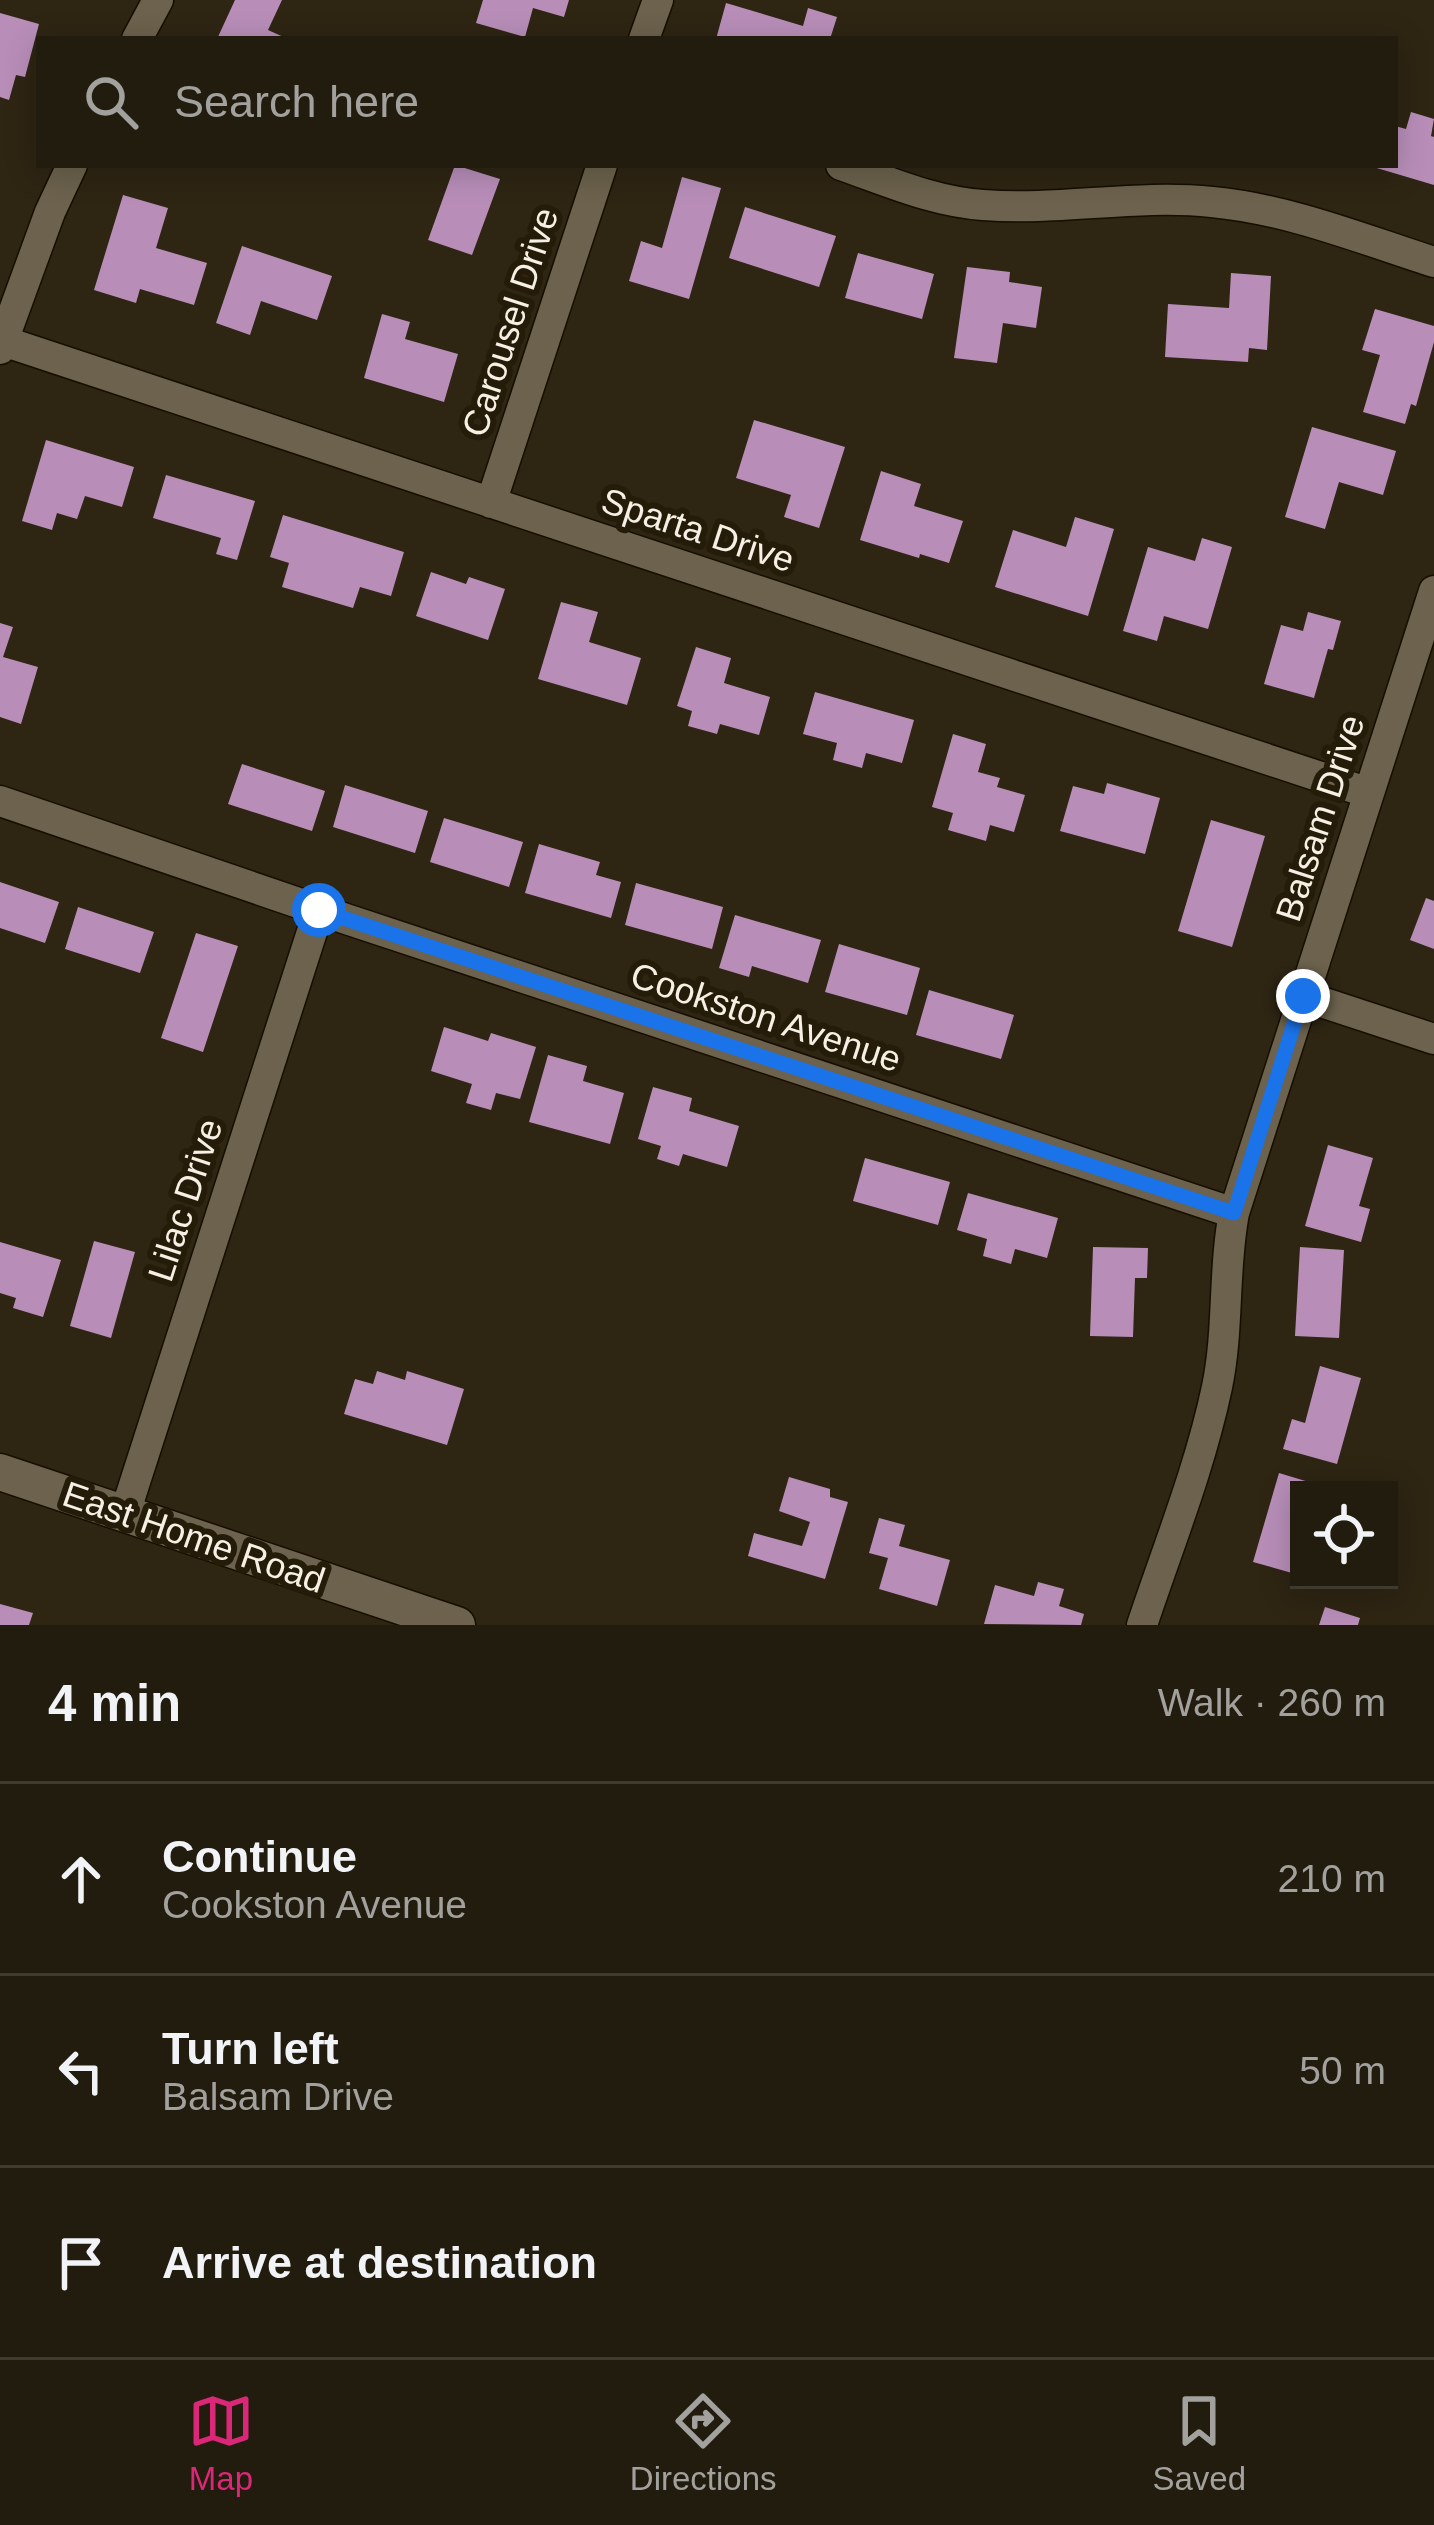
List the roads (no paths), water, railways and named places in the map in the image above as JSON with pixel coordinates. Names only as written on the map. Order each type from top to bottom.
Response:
[{"type":"street","points":[[139,36],[158,0]]},
{"type":"street","points":[[645,36],[658,0]]},
{"type":"street","points":[[1,345],[70,168]]},
{"type":"street","name":"Carousel Drive","points":[[491,503],[601,168]]},
{"type":"street","points":[[850,168],[925,194],[977,205],[1026,207],[1148,198],[1216,202],[1279,214],[1434,262]]},
{"type":"street","name":"Sparta Drive","points":[[1,345],[1369,793]]},
{"type":"street","name":"Balsam Drive","points":[[1142,1625],[1218,1385],[1234,1213],[1434,591]]},
{"type":"street","name":"Cookston Avenue","points":[[0,801],[1234,1213]]},
{"type":"street","name":"Lilac Drive","points":[[124,1513],[319,910]]},
{"type":"street","points":[[1303,996],[1434,1039]]},
{"type":"street","name":"East Home Road","points":[[0,1472],[457,1625]]}]
